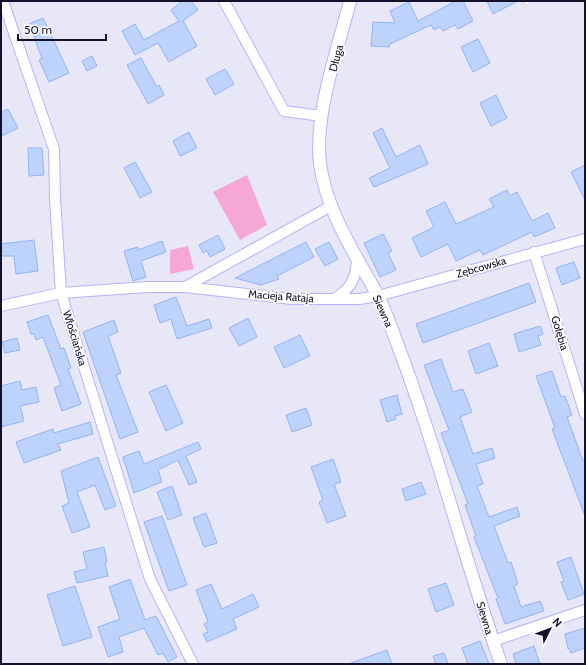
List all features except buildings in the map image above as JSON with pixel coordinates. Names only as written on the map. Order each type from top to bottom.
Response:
[{"type":"street","name":"Włościańska","points":[[3,1],[54,149],[55,199],[61,293],[150,579],[193,664]]},
{"type":"street","points":[[224,1],[284,111],[322,116]]},
{"type":"street","name":"Długa","points":[[322,116],[350,1]]},
{"type":"street","name":"Siewna","points":[[322,116],[320,161],[324,185],[331,206],[378,296],[406,366],[501,664]]},
{"type":"street","name":"Macieja Rataja","points":[[185,286],[331,206]]},
{"type":"street","name":"Zębcowska","points":[[378,296],[585,239]]},
{"type":"street","name":"Gołębia","points":[[534,252],[585,414]]},
{"type":"street","points":[[334,299],[344,294],[352,283],[357,269],[357,258]]},
{"type":"street","name":"Macieja Rataja","points":[[1,306],[61,293],[185,286],[292,299],[359,299],[378,296]]},
{"type":"street","points":[[493,641],[585,610]]},
{"type":"shaded area","points":[[247,175],[267,225],[240,240],[213,192]]},
{"type":"shaded area","points":[[188,246],[194,269],[170,274],[170,250]]}]
